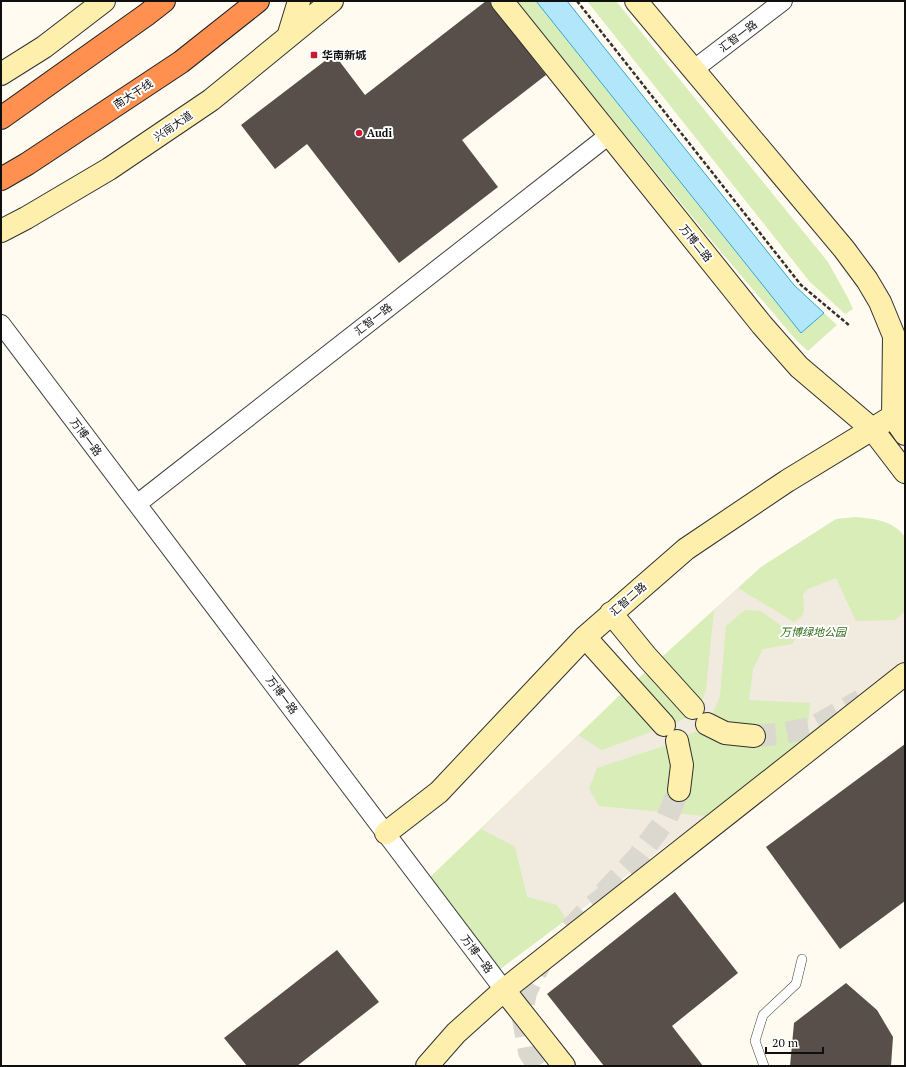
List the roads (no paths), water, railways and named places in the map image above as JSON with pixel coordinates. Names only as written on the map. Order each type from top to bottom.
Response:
[{"type":"highway","points":[[1,118],[164,1]]},
{"type":"highway","name":"南大干线","points":[[1,178],[27,164],[181,62],[258,1]]},
{"type":"street","points":[[1,74],[44,47],[104,1]]},
{"type":"street","points":[[288,37],[299,1]]},
{"type":"street","name":"兴南大道","points":[[1,231],[109,169],[211,100],[332,1]]},
{"type":"street","name":"万博二路","points":[[502,1],[762,326],[796,364],[872,429],[905,472]]},
{"type":"street","points":[[636,1],[844,249],[867,280],[880,302],[894,336],[901,420]]},
{"type":"street","name":"汇智一路","points":[[693,70],[783,1]]},
{"type":"street","name":"汇智一路","points":[[137,504],[609,135]]},
{"type":"street","name":"万博一路","points":[[1,324],[504,990],[564,1066]]},
{"type":"street","name":"汇智二路","points":[[386,833],[439,792],[585,637],[686,549],[787,481],[872,429],[901,420]]},
{"type":"street","points":[[612,613],[646,656],[700,716],[725,733],[754,736]]},
{"type":"street","points":[[585,637],[671,733],[682,765],[679,790]]},
{"type":"street","points":[[427,1066],[456,1033],[504,990],[905,674]]},
{"type":"lane","points":[[764,1066],[755,1041],[763,1015],[796,984],[802,959]]},
{"type":"water","points":[[536,1],[567,1],[794,285],[824,313],[801,333]]},
{"type":"tunnel","points":[[754,736],[779,734],[812,728],[861,700]]},
{"type":"tunnel","points":[[604,893],[637,858],[667,818],[679,790]]},
{"type":"tunnel","points":[[570,929],[590,908],[619,886]]},
{"type":"tunnel","points":[[538,1066],[529,1052],[522,1014],[526,992],[544,957]]},
{"type":"place","name":"华南新城","points":[[314,55]]},
{"type":"place","name":"Audi","points":[[359,133]]},
{"type":"park label","name":"万博绿地公园","points":[[813,632]]}]
